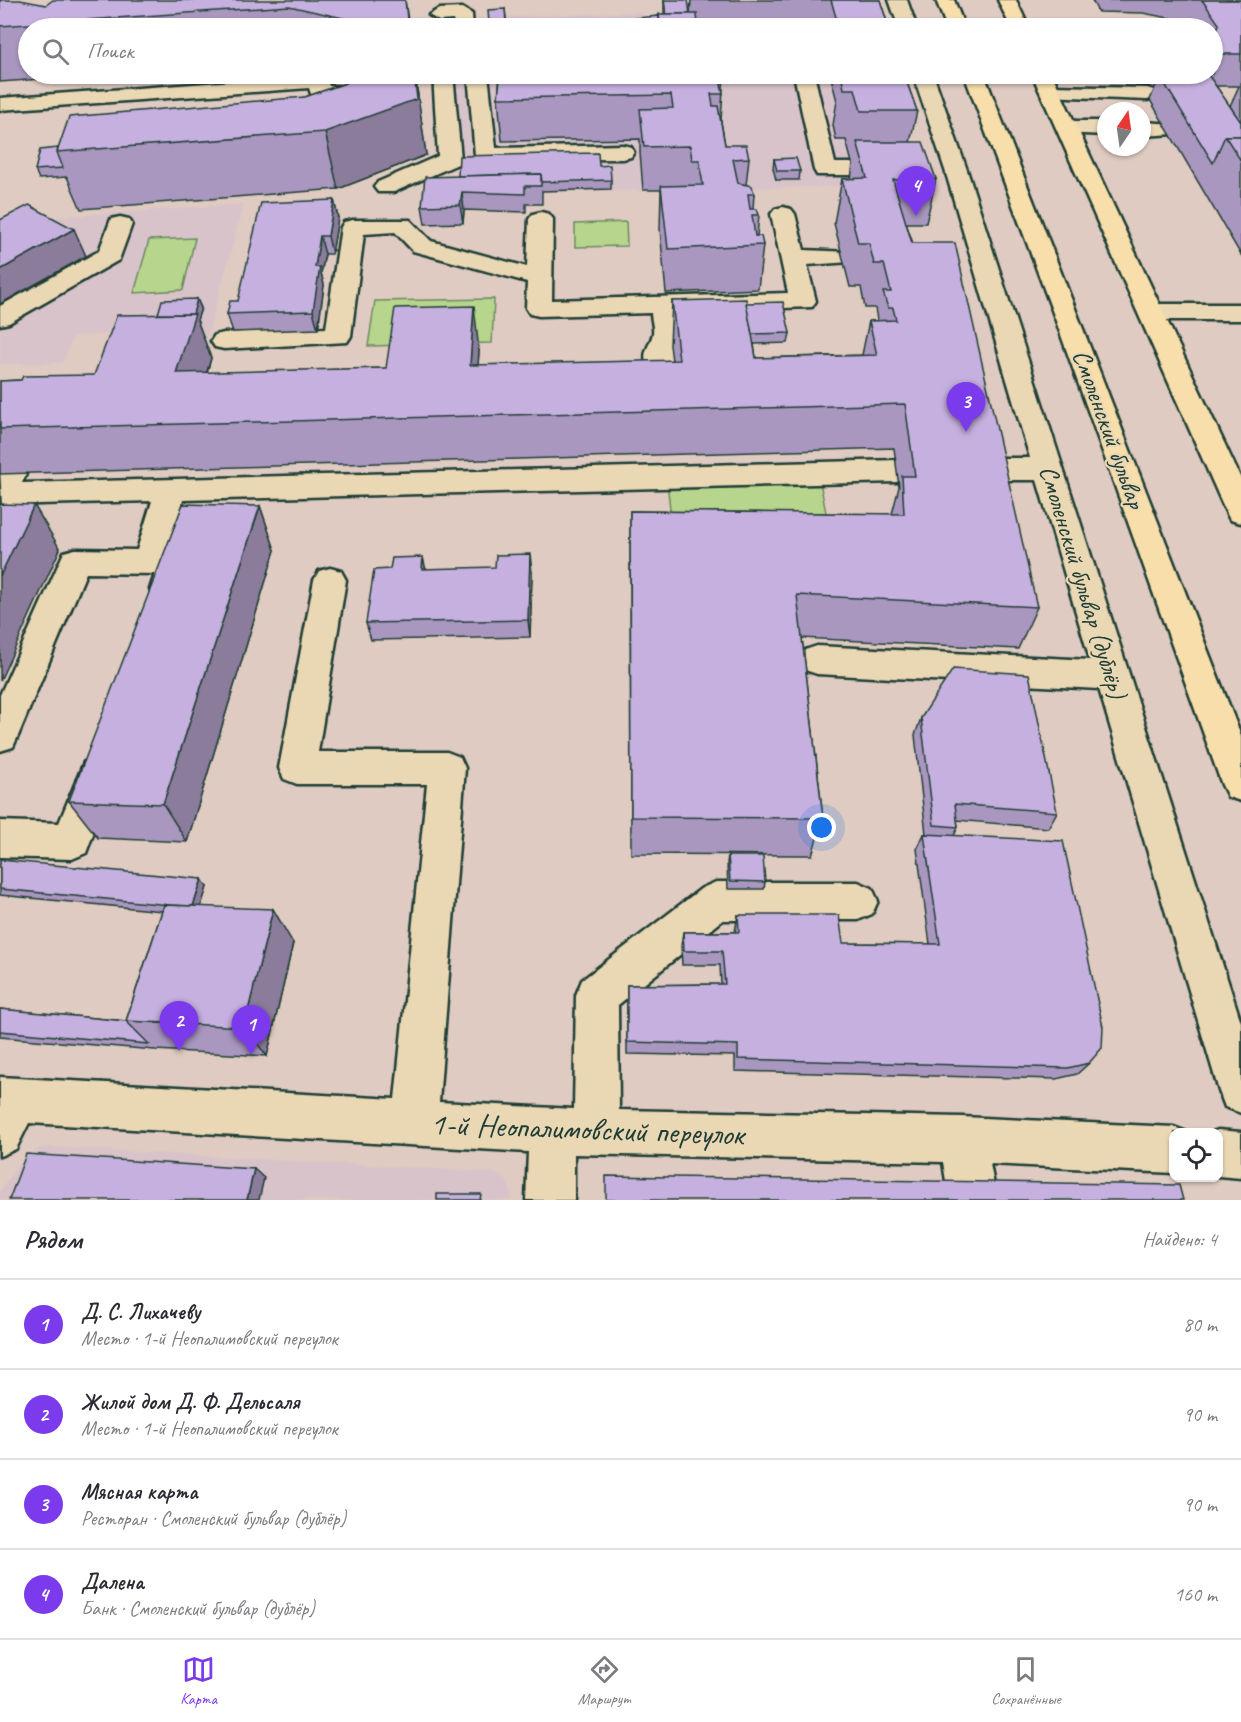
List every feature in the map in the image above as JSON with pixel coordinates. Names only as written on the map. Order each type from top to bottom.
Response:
[{"type":"main road","points":[[945,0],[952,18]]},
{"type":"main road","points":[[1007,0],[1015,18]]},
{"type":"main road","name":"Смоленский бульвар","points":[[978,84],[1069,321],[1241,785]]},
{"type":"main road","points":[[1046,84],[1241,512]]},
{"type":"street","points":[[898,0],[904,18]]},
{"type":"street","points":[[439,14],[462,14],[463,18]]},
{"type":"street","points":[[0,104],[277,84]]},
{"type":"street","points":[[319,84],[318,103],[358,91]]},
{"type":"street","points":[[386,187],[450,159],[438,84]]},
{"type":"street","points":[[479,84],[486,155],[623,152]]},
{"type":"street","points":[[806,84],[825,170],[935,170]]},
{"type":"street","name":"Смоленский бульвар (дублёр)","points":[[924,84],[935,170],[969,255],[1003,358],[1047,470],[1241,1091]]},
{"type":"street","points":[[1055,84],[1147,94]]},
{"type":"street","points":[[481,106],[504,106]]},
{"type":"street","points":[[1068,128],[1097,128]]},
{"type":"street","points":[[1151,129],[1167,129]]},
{"type":"street","points":[[540,219],[539,308],[802,301],[783,214]]},
{"type":"street","points":[[0,317],[110,255],[120,224]]},
{"type":"street","points":[[224,341],[338,336],[353,227],[401,225],[422,246],[540,278]]},
{"type":"street","points":[[793,258],[842,257]]},
{"type":"street","points":[[657,366],[659,347],[666,334],[663,305]]},
{"type":"street","points":[[1151,312],[1241,312]]},
{"type":"street","points":[[982,469],[1047,470]]},
{"type":"street","points":[[11,474],[2,494],[898,471]]},
{"type":"street","points":[[149,562],[171,490]]},
{"type":"street","points":[[0,736],[75,561],[176,562],[155,618]]},
{"type":"street","points":[[330,580],[297,768],[447,768],[415,1122]]},
{"type":"street","points":[[817,660],[1112,675]]},
{"type":"street","points":[[0,839],[72,841],[109,741]]},
{"type":"street","points":[[550,1200],[574,1131],[597,995],[716,901],[858,901]]},
{"type":"street","name":"1-й Неопалимовский переулок","points":[[5,1111],[415,1122],[574,1131],[962,1140],[1169,1150]]},
{"type":"street","points":[[962,1140],[973,1200]]},
{"type":"street","points":[[1223,1153],[1241,1155]]},
{"type":"shaded area","points":[[642,12],[643,18],[489,18]]},
{"type":"shaded area","points":[[455,84],[876,84],[850,186],[458,194],[460,165]]},
{"type":"shaded area","points":[[244,204],[201,359],[117,334],[74,336],[62,363],[0,364],[0,221]]},
{"type":"shaded area","points":[[39,1148],[489,1172],[500,1175],[508,1182],[512,1200],[0,1200],[0,1192],[16,1168]]},
{"type":"green space","points":[[626,222],[627,246],[575,247],[575,224]]},
{"type":"green space","points":[[195,238],[183,290],[134,293],[149,240]]},
{"type":"green space","points":[[494,299],[492,343],[368,346],[375,301]]},
{"type":"green space","points":[[819,477],[826,513],[671,517],[667,482]]},
{"type":"building","points":[[0,0],[20,0],[46,5],[53,0],[405,0],[407,18],[343,18],[289,6],[116,18],[18,18],[18,25],[0,26]]},
{"type":"building","points":[[664,0],[688,0],[690,14],[666,14]]},
{"type":"building","points":[[831,0],[880,0],[886,18],[836,18]]},
{"type":"building","points":[[1202,0],[1241,0],[1241,54],[1223,54],[1223,18],[1215,18]]},
{"type":"building","points":[[505,9],[506,18],[489,18],[488,10]]},
{"type":"building","points":[[659,14],[697,14],[697,18],[659,18]]},
{"type":"building","points":[[659,16],[659,18],[636,18]]},
{"type":"building","points":[[343,84],[415,84],[417,99],[325,132],[57,152],[69,117],[305,97]]},
{"type":"building","points":[[499,84],[721,84],[723,94],[711,94],[713,106],[718,106],[725,145],[746,145],[749,158],[733,159],[738,183],[752,186],[754,194],[748,194],[750,209],[757,209],[759,215],[752,215],[755,236],[761,236],[763,245],[668,249],[661,186],[703,185],[699,160],[692,160],[690,146],[644,147],[640,109],[673,108],[671,95],[498,98]]},
{"type":"building","points":[[843,84],[908,84],[917,111],[861,111],[855,89],[844,89]]},
{"type":"building","points":[[1165,84],[1215,84],[1241,122],[1241,136],[1225,136],[1213,163]]},
{"type":"building","points":[[1225,136],[1241,136],[1241,161]]},
{"type":"building","points":[[857,142],[923,142],[936,179],[893,180],[912,243],[955,243],[1037,607],[797,595],[823,818],[631,817],[630,511],[904,514],[902,476],[915,476],[905,404],[0,429],[0,381],[21,380],[23,376],[94,375],[117,315],[195,314],[176,373],[386,368],[395,308],[474,306],[470,365],[679,360],[672,301],[746,299],[756,358],[877,355],[869,321],[896,320],[893,308],[888,308],[883,292],[891,292],[884,264],[874,264],[869,243],[858,243],[842,179],[867,178]]},
{"type":"building","points":[[58,148],[57,152],[63,168],[35,170],[40,150]]},
{"type":"building","points":[[598,153],[599,166],[610,165],[611,180],[542,182],[541,174],[458,176],[459,156]]},
{"type":"building","points":[[796,158],[800,171],[777,171],[774,159]]},
{"type":"building","points":[[541,174],[541,186],[525,186],[525,194],[462,192],[460,205],[422,206],[425,177]]},
{"type":"building","points":[[334,200],[328,236],[320,236],[315,267],[320,267],[313,311],[227,314],[230,301],[238,301],[261,203]]},
{"type":"building","points":[[29,205],[74,229],[0,270],[0,220]]},
{"type":"building","points":[[197,299],[193,314],[158,314],[162,300]]},
{"type":"building","points":[[783,302],[790,333],[752,334],[746,303]]},
{"type":"building","points":[[0,504],[34,505],[0,576]]},
{"type":"building","points":[[183,504],[260,506],[163,804],[69,801]]},
{"type":"building","points":[[530,554],[528,620],[366,623],[374,570],[390,569],[392,558],[423,557],[422,569],[495,567],[496,555]]},
{"type":"building","points":[[953,669],[1029,674],[1057,812],[955,804],[958,827],[934,825],[921,718]]},
{"type":"building","points":[[924,834],[1063,841],[1103,1027],[1102,1048],[1089,1063],[1068,1068],[738,1059],[738,1045],[627,1042],[627,985],[725,984],[722,951],[684,951],[683,932],[739,932],[738,915],[839,915],[843,943],[940,944]]},
{"type":"building","points":[[728,856],[763,856],[765,882],[730,881]]},
{"type":"building","points":[[0,860],[202,879],[193,906],[170,905],[0,889]]},
{"type":"building","points":[[164,905],[273,909],[244,1027],[126,1021]]},
{"type":"building","points":[[0,1009],[126,1021],[149,1044],[0,1031]]},
{"type":"building","points":[[26,1154],[254,1169],[247,1200],[9,1200]]},
{"type":"building","points":[[606,1176],[1179,1185],[1183,1200],[606,1200]]},
{"type":"building","points":[[437,1194],[481,1194],[480,1200],[437,1200]]},
{"type":"place","name":"Далена","points":[[916,216]]},
{"type":"place","name":"Мясная карта","points":[[966,432]]},
{"type":"place","name":"Жилой дом Д. Ф. Дельсаля","points":[[179,1051]]},
{"type":"place","name":"Д. С. Лихачеву","points":[[251,1055]]}]
